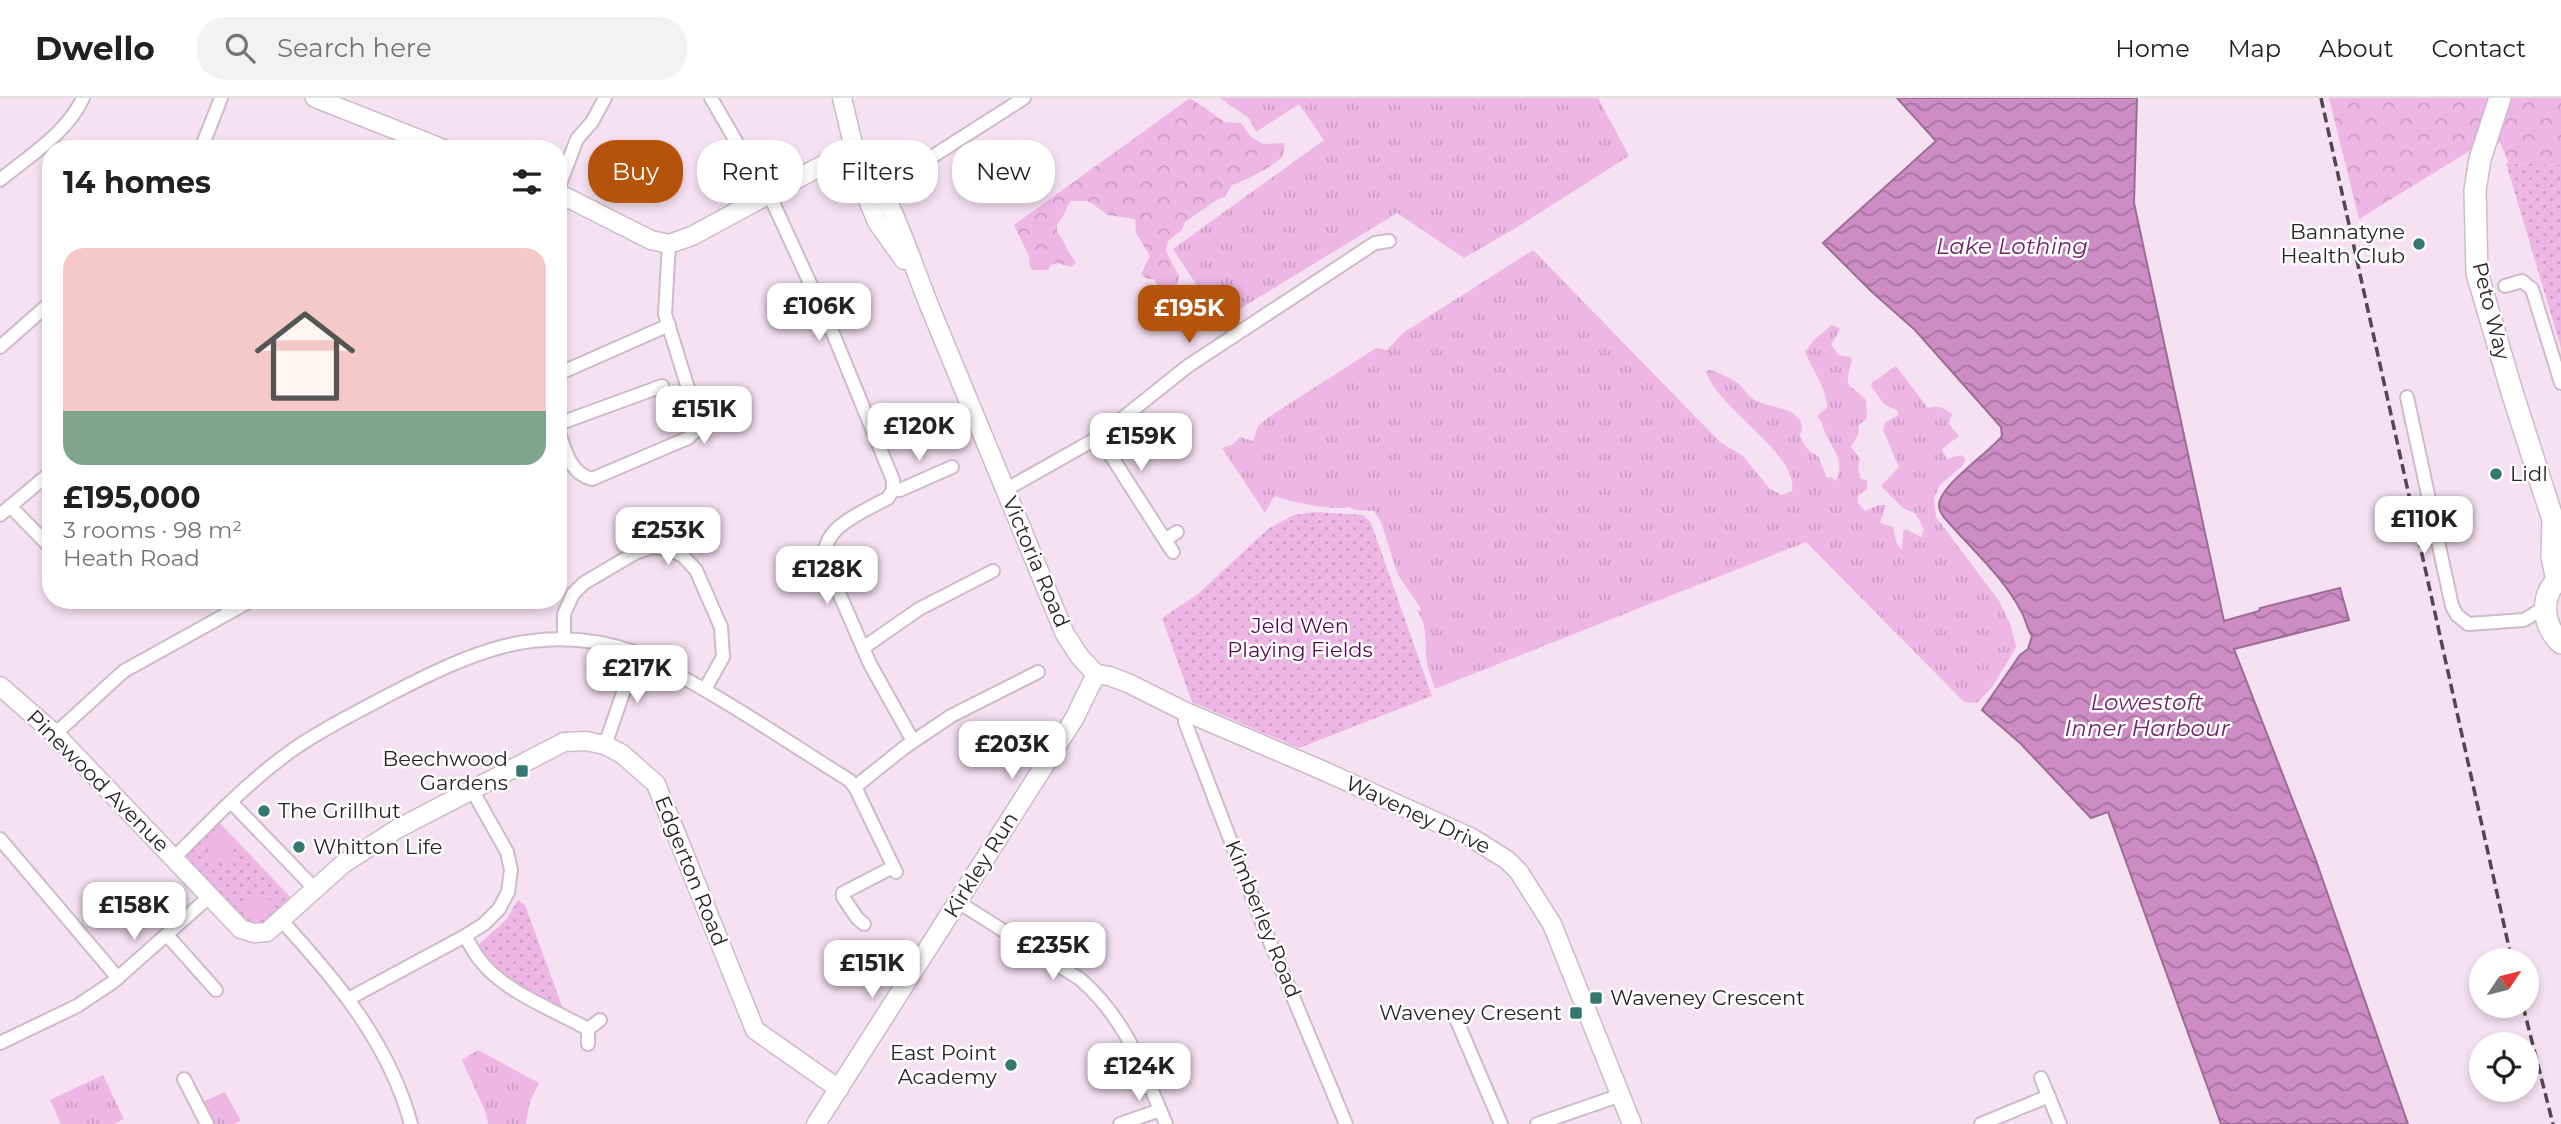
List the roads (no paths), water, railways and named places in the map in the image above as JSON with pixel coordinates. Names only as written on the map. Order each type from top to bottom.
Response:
[{"type":"highway","name":"Peto Way","points":[[2500,98],[2480,159],[2475,190],[2477,273],[2512,393],[2557,526],[2552,557],[2559,578]]},
{"type":"highway","points":[[2556,638],[2546,620],[2545,607],[2549,592],[2559,578]]},
{"type":"street","points":[[47,140],[76,113],[83,98]]},
{"type":"street","points":[[205,140],[221,98]]},
{"type":"street","points":[[314,98],[410,140]]},
{"type":"street","points":[[567,166],[577,139],[592,122],[606,98]]},
{"type":"street","points":[[711,98],[736,140]]},
{"type":"street","name":"Victoria Road","points":[[842,98],[852,140]]},
{"type":"street","points":[[938,153],[1024,98]]},
{"type":"street","points":[[0,180],[42,144]]},
{"type":"street","points":[[567,196],[651,240],[669,244],[692,236],[752,203]]},
{"type":"street","points":[[772,203],[832,331],[893,480],[893,490],[888,498],[837,528],[826,541],[825,561],[863,648],[914,741]]},
{"type":"street","name":"Victoria Road","points":[[869,203],[877,222],[922,288]]},
{"type":"street","name":"Victoria Road","points":[[887,203],[898,224],[1066,634],[1080,657],[1096,674]]},
{"type":"street","points":[[1005,490],[1098,437],[1188,366],[1375,243],[1389,240]]},
{"type":"street","points":[[567,464],[583,477],[592,480],[688,438],[695,432],[696,414],[664,304],[669,244]]},
{"type":"street","points":[[2505,286],[2522,281],[2532,289],[2561,383]]},
{"type":"street","points":[[0,347],[42,310]]},
{"type":"street","points":[[567,370],[669,325]]},
{"type":"street","points":[[567,423],[662,386]]},
{"type":"street","points":[[2407,397],[2452,606],[2457,615],[2468,624],[2524,620],[2545,607]]},
{"type":"street","points":[[1098,437],[1173,552]]},
{"type":"street","points":[[893,490],[952,467]]},
{"type":"street","points":[[42,479],[5,510],[42,541]]},
{"type":"street","points":[[1165,540],[1177,532]]},
{"type":"street","points":[[567,607],[573,594],[584,583],[635,553],[652,547],[669,549],[683,556],[696,570],[721,627],[723,657],[705,689]]},
{"type":"street","points":[[863,648],[928,604],[993,571]]},
{"type":"street","points":[[55,734],[124,671],[236,609]]},
{"type":"street","points":[[564,639],[566,609]]},
{"type":"street","points":[[2524,620],[2556,638]]},
{"type":"street","points":[[174,858],[231,802],[290,752],[321,732],[447,664],[505,645],[541,639],[564,639],[605,644],[637,653],[705,689],[849,780],[855,787],[895,869],[843,893],[843,897],[863,924]]},
{"type":"street","points":[[605,745],[637,653]]},
{"type":"street","points":[[855,787],[914,741],[970,705],[1038,671]]},
{"type":"street","name":"Waveney Drive","points":[[1096,674],[1128,683],[1186,712],[1324,771],[1472,838],[1507,860],[1519,872],[1552,924],[1632,1124]]},
{"type":"street","name":"Kirkley Run","points":[[816,1124],[1074,719],[1096,674]]},
{"type":"street","name":"Pinewood Avenue","points":[[0,687],[55,734],[241,929],[254,933]]},
{"type":"street","name":"Kimberley Road","points":[[1186,712],[1185,722],[1258,912],[1346,1124]]},
{"type":"street","name":"Edgerton Road","points":[[254,933],[267,932],[358,852],[471,788],[564,742],[586,741],[605,745],[622,754],[656,784],[755,1030],[839,1088]]},
{"type":"street","points":[[350,998],[466,936],[484,925],[499,909],[508,892],[511,870],[507,852],[471,788]]},
{"type":"street","points":[[231,802],[315,889]]},
{"type":"street","points":[[0,839],[118,978]]},
{"type":"street","points":[[0,1043],[77,1006],[118,978],[209,897]]},
{"type":"street","points":[[958,902],[1080,979],[1095,992],[1125,1030],[1166,1124]]},
{"type":"street","points":[[281,920],[350,998],[396,1081],[411,1124]]},
{"type":"street","points":[[167,935],[216,990]]},
{"type":"street","points":[[466,936],[480,961],[503,981],[588,1029]]},
{"type":"street","points":[[588,1029],[600,1020]]},
{"type":"street","points":[[1457,1021],[1501,1124]]},
{"type":"street","points":[[588,1029],[588,1044]]},
{"type":"street","points":[[2041,1078],[2060,1124]]},
{"type":"street","points":[[184,1079],[207,1124]]},
{"type":"street","points":[[1537,1124],[1621,1096]]},
{"type":"street","points":[[1981,1124],[2049,1096]]},
{"type":"street","points":[[1120,1124],[1160,1110]]},
{"type":"water","points":[[1897,98],[2137,98],[2134,203],[2224,621],[2259,611],[2260,608],[2340,588],[2349,620],[2234,649],[2314,855],[2408,1124],[2221,1124],[2108,812],[2091,818],[2020,743],[1982,710],[2020,655],[2028,649],[2032,636],[2014,598],[1943,516],[1939,506],[1941,498],[1955,479],[2002,436],[2001,427],[1915,330],[1823,243],[1936,141]]},
{"type":"railway","points":[[2321,98],[2509,948]]},
{"type":"railway","points":[[2526,1018],[2553,1124]]},
{"type":"place","name":"Bannatyne Health Club","points":[[2419,244]]},
{"type":"place","name":"Lidl","points":[[2496,474]]},
{"type":"place","name":"Beechwood Gardens","points":[[522,771]]},
{"type":"place","name":"The Grillhut","points":[[264,811]]},
{"type":"place","name":"Whitton Life","points":[[299,847]]},
{"type":"place","name":"Waveney Crescent","points":[[1596,998]]},
{"type":"place","name":"Waveney Cresent","points":[[1576,1013]]},
{"type":"place","name":"East Point Academy","points":[[1011,1065]]},
{"type":"water label","name":"Lake Lothing","points":[[2012,246]]},
{"type":"water label","name":"Lowestoft Inner Harbour","points":[[2147,715]]},
{"type":"park label","name":"Jeld Wen Playing Fields","points":[[1300,638]]}]
